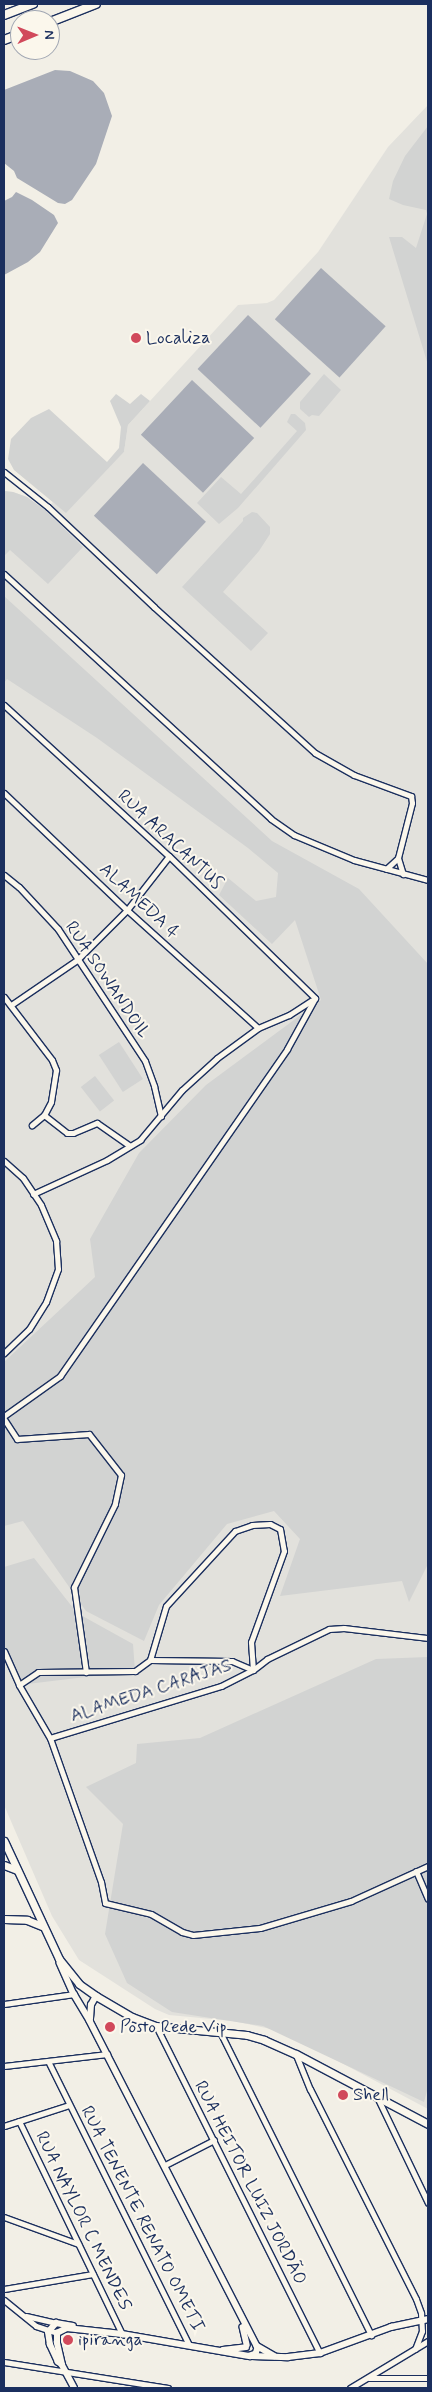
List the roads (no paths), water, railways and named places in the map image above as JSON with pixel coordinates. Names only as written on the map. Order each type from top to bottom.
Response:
[{"type":"main road","points":[[4,15],[33,4]]},
{"type":"main road","points":[[60,18],[96,4]]},
{"type":"main road","points":[[4,1840],[42,1927],[58,1956],[79,1984],[96,1996],[132,2017],[156,2026],[220,2031],[256,2037],[296,2054],[428,2124]]},
{"type":"main road","points":[[4,1865],[17,1870]]},
{"type":"main road","points":[[21,1919],[30,1913],[32,1905]]},
{"type":"main road","points":[[4,1919],[32,1921],[42,1927]]},
{"type":"street","points":[[4,472],[48,507],[168,620],[315,753],[354,775],[411,796],[412,803],[398,858],[392,866],[386,869]]},
{"type":"street","points":[[4,574],[18,589]]},
{"type":"street","points":[[4,578],[271,819],[294,835],[327,850],[428,880]]},
{"type":"street","name":"RUA ARACANTUS","points":[[4,705],[169,856],[315,998]]},
{"type":"street","name":"ALAMEDA 4","points":[[4,793],[127,910],[258,1028]]},
{"type":"street","points":[[11,1005],[77,960],[127,910],[169,856]]},
{"type":"street","points":[[398,858],[403,874]]},
{"type":"street","name":"RUA SOWANDOIL","points":[[4,875],[20,887],[58,929],[145,1061],[154,1086],[161,1116]]},
{"type":"street","points":[[4,996],[52,1060],[56,1070],[50,1102],[44,1116],[32,1125]]},
{"type":"street","points":[[34,1194],[107,1160],[130,1146],[148,1133],[182,1090],[217,1058],[258,1028],[289,1015],[315,998]]},
{"type":"street","points":[[86,1672],[74,1587],[115,1504],[121,1475],[89,1434],[17,1438],[4,1418],[60,1376],[287,1049],[315,998]]},
{"type":"street","points":[[44,1116],[68,1132],[73,1133],[97,1124],[130,1146]]},
{"type":"street","points":[[4,1161],[23,1178],[41,1205],[56,1241],[58,1269],[46,1302],[33,1322],[4,1353]]},
{"type":"street","points":[[19,1685],[38,1672],[135,1671],[150,1660],[232,1661],[253,1670],[251,1642],[284,1551],[280,1530],[270,1524],[252,1525],[235,1531],[166,1606],[150,1660]]},
{"type":"street","name":"ALAMEDA CARAJAS","points":[[50,1738],[221,1686],[253,1670],[267,1660],[329,1629],[344,1628],[428,1638]]},
{"type":"street","points":[[4,1652],[19,1685],[50,1738],[101,1882],[104,1903],[151,1914],[182,1932],[193,1935],[260,1928],[352,1901],[428,1866]]},
{"type":"street","points":[[416,1871],[428,1899]]},
{"type":"street","points":[[422,1884],[428,1888]]},
{"type":"street","points":[[58,1956],[74,1994],[108,2054],[256,2345],[257,2353],[251,2356]]},
{"type":"street","points":[[4,2004],[74,1994]]},
{"type":"street","points":[[90,2021],[90,2010],[96,1996]]},
{"type":"street","name":"RUA HEITOR LUIZ JORDÃO","points":[[156,2026],[320,2353]]},
{"type":"street","points":[[220,2031],[372,2334]]},
{"type":"street","points":[[4,2066],[108,2054]]},
{"type":"street","points":[[296,2054],[310,2089],[425,2319],[415,2349]]},
{"type":"street","name":"RUA TENENTE RENATO OMETI","points":[[48,2061],[135,2232],[189,2345]]},
{"type":"street","points":[[378,2099],[428,2203]]},
{"type":"street","points":[[4,2126],[69,2105]]},
{"type":"street","name":"RUA NAYLOR C MENDES","points":[[19,2121],[122,2334]]},
{"type":"street","points":[[165,2165],[214,2140]]},
{"type":"street","points":[[4,2217],[78,2244]]},
{"type":"street","points":[[4,2289],[93,2274]]},
{"type":"street","points":[[4,2300],[23,2316],[48,2332],[57,2333],[63,2328],[76,2327]]},
{"type":"street","points":[[239,2313],[246,2352],[251,2356]]},
{"type":"street","points":[[23,2316],[217,2351],[279,2358],[320,2353],[372,2334],[425,2319]]},
{"type":"street","points":[[48,2332],[56,2323]]},
{"type":"street","points":[[48,2332],[50,2345],[74,2388]]},
{"type":"street","points":[[57,2333],[62,2366]]},
{"type":"street","points":[[350,2388],[428,2341]]},
{"type":"street","points":[[217,2351],[256,2345],[279,2358]]},
{"type":"street","points":[[4,2362],[168,2388]]},
{"type":"street","points":[[369,2378],[428,2378]]},
{"type":"place","name":"Localiza","points":[[136,338]]},
{"type":"place","name":"Posto Rede Vip","points":[[110,2027]]},
{"type":"place","name":"Shell","points":[[343,2095]]},
{"type":"place","name":"ipiranga","points":[[68,2340]]}]
